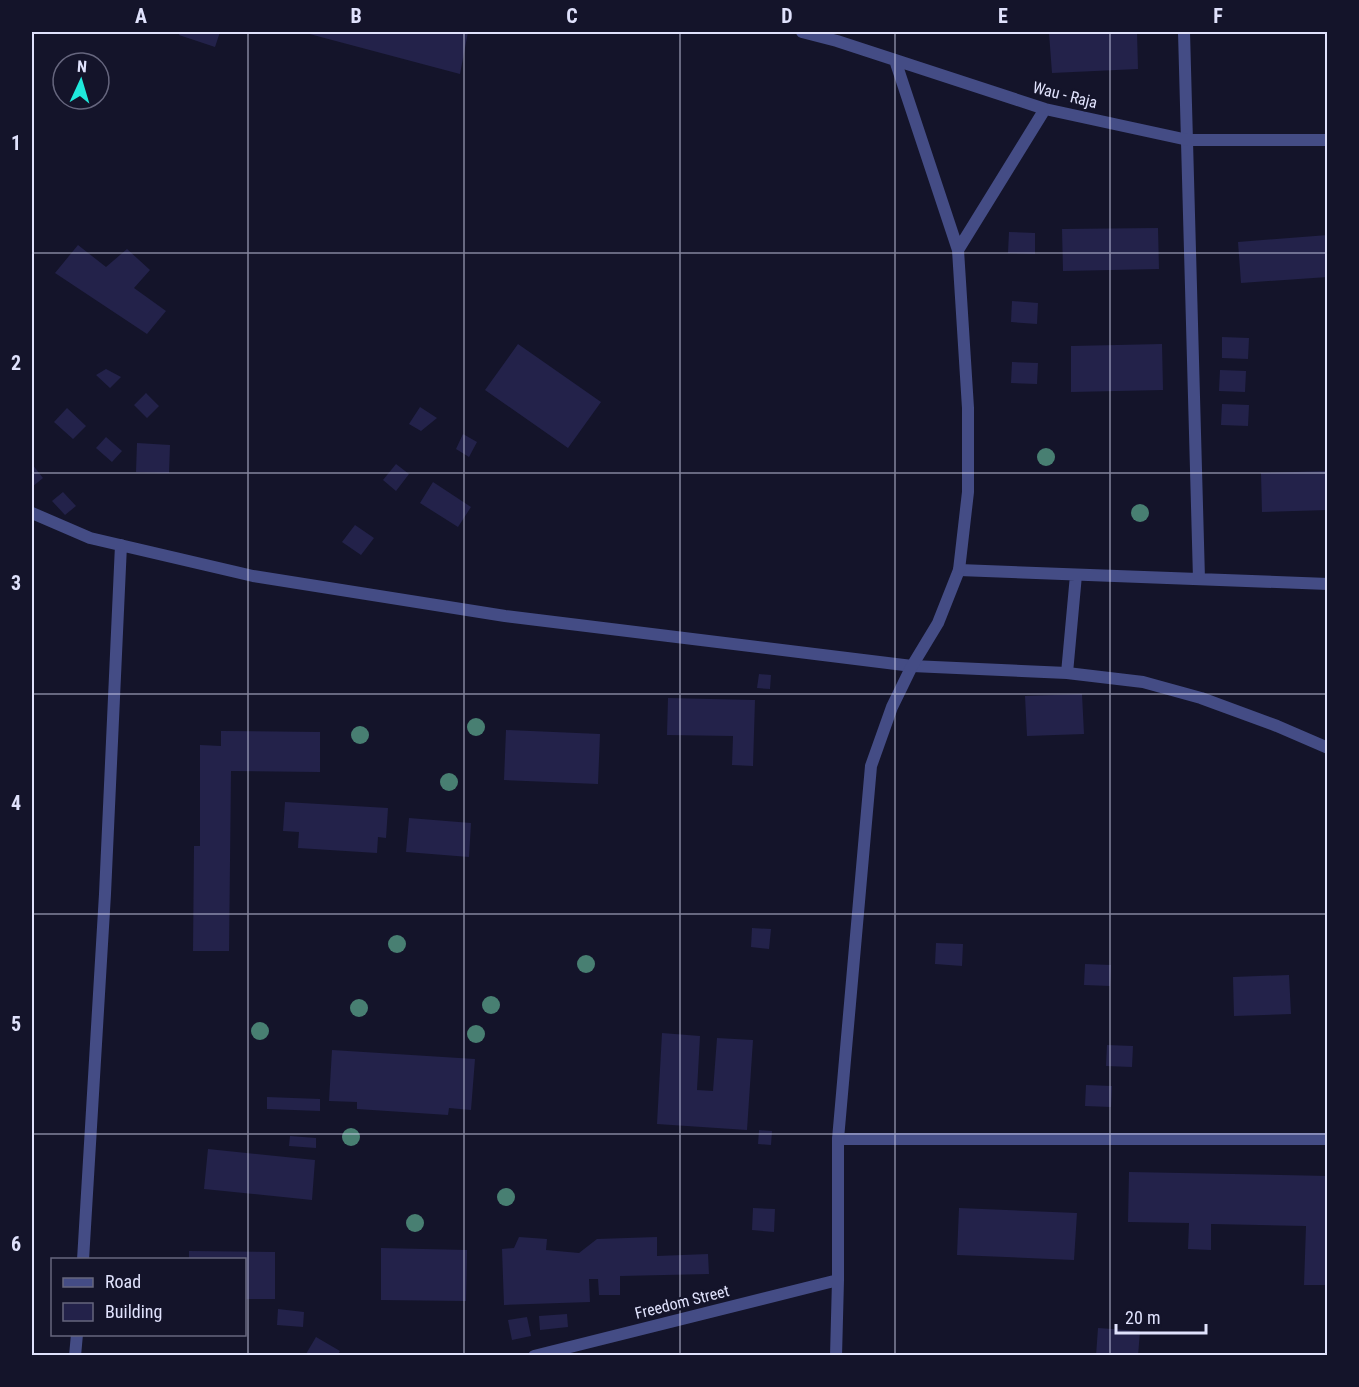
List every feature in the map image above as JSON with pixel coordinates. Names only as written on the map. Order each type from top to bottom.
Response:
[{"type":"street","name":"Wau - Raja","points":[[802,32],[837,36],[895,60],[1045,109],[1188,141],[1328,140]]},
{"type":"street","points":[[1184,32],[1199,579]]},
{"type":"street","points":[[836,1356],[838,1139],[871,766],[892,707],[912,666],[938,623],[959,570],[968,492],[968,408],[958,250],[895,60]]},
{"type":"street","points":[[958,250],[1045,109]]},
{"type":"street","points":[[32,513],[90,538],[253,576],[505,616],[912,666],[1067,673],[1143,682],[1201,698],[1328,748]]},
{"type":"street","points":[[83,1258],[105,894],[121,545]]},
{"type":"street","points":[[959,570],[1328,584]]},
{"type":"street","points":[[1067,673],[1076,575]]},
{"type":"street","points":[[838,1139],[1328,1139]]},
{"type":"street","name":"Freedom Street","points":[[534,1356],[838,1280]]},
{"type":"street","points":[[75,1356],[77,1336]]},
{"type":"building","points":[[180,32],[220,32],[215,47],[179,35]]},
{"type":"building","points":[[302,32],[468,32],[460,74]]},
{"type":"building","points":[[1137,32],[1138,69],[1052,73],[1049,33]]},
{"type":"building","points":[[1158,228],[1159,269],[1063,271],[1062,229]]},
{"type":"building","points":[[1009,232],[1035,233],[1035,254],[1008,253]]},
{"type":"building","points":[[1328,235],[1328,277],[1241,283],[1238,242]]},
{"type":"building","points":[[78,245],[106,267],[127,249],[150,270],[134,288],[166,311],[147,334],[55,273]]},
{"type":"building","points":[[1012,301],[1038,303],[1037,324],[1011,322]]},
{"type":"building","points":[[1222,337],[1249,338],[1248,359],[1222,358]]},
{"type":"building","points":[[518,344],[601,402],[568,448],[485,390]]},
{"type":"building","points":[[1162,344],[1163,390],[1071,392],[1071,346]]},
{"type":"building","points":[[1012,362],[1038,363],[1037,384],[1011,383]]},
{"type":"building","points":[[106,369],[121,377],[110,388],[96,375]]},
{"type":"building","points":[[1220,370],[1246,371],[1245,392],[1219,391]]},
{"type":"building","points":[[146,393],[159,406],[147,418],[134,405]]},
{"type":"building","points":[[1222,404],[1249,405],[1248,426],[1221,425]]},
{"type":"building","points":[[420,407],[437,418],[421,431],[409,424]]},
{"type":"building","points":[[67,408],[86,426],[73,439],[54,422]]},
{"type":"building","points":[[463,434],[477,442],[469,457],[456,449]]},
{"type":"building","points":[[106,437],[122,451],[112,462],[96,448]]},
{"type":"building","points":[[137,443],[170,445],[169,473],[136,472]]},
{"type":"building","points":[[32,464],[43,478],[32,487]]},
{"type":"building","points":[[396,464],[409,474],[396,491],[383,480]]},
{"type":"building","points":[[1328,471],[1328,510],[1262,512],[1261,473]]},
{"type":"building","points":[[433,482],[471,507],[458,527],[420,503]]},
{"type":"building","points":[[63,492],[76,506],[65,515],[52,501]]},
{"type":"building","points":[[355,525],[374,538],[361,555],[342,542]]},
{"type":"building","points":[[759,674],[771,675],[770,689],[757,688]]},
{"type":"building","points":[[1082,694],[1084,734],[1027,736],[1025,696]]},
{"type":"building","points":[[668,698],[755,700],[753,766],[732,765],[733,736],[667,735]]},
{"type":"building","points":[[506,730],[600,734],[598,784],[504,780]]},
{"type":"building","points":[[221,731],[320,732],[320,772],[231,771],[229,951],[193,951],[194,846],[200,846],[200,745],[221,746]]},
{"type":"building","points":[[285,802],[388,808],[386,838],[378,837],[377,853],[298,848],[299,832],[283,831]]},
{"type":"building","points":[[409,818],[471,823],[469,857],[406,852]]},
{"type":"building","points":[[752,928],[771,929],[769,949],[751,947]]},
{"type":"building","points":[[936,943],[963,944],[962,966],[935,964]]},
{"type":"building","points":[[1085,964],[1111,965],[1110,986],[1084,985]]},
{"type":"building","points":[[1289,975],[1291,1014],[1234,1016],[1233,977]]},
{"type":"building","points":[[662,1033],[700,1036],[697,1090],[713,1091],[717,1038],[753,1040],[747,1130],[657,1124]]},
{"type":"building","points":[[1107,1045],[1133,1046],[1132,1067],[1106,1066]]},
{"type":"building","points":[[332,1050],[475,1059],[471,1110],[449,1108],[448,1115],[357,1109],[357,1102],[329,1101]]},
{"type":"building","points":[[1086,1085],[1112,1086],[1111,1107],[1085,1106]]},
{"type":"building","points":[[267,1097],[320,1099],[320,1111],[267,1109]]},
{"type":"building","points":[[759,1130],[772,1131],[771,1145],[758,1144]]},
{"type":"building","points":[[290,1136],[316,1138],[316,1148],[289,1146]]},
{"type":"building","points":[[208,1149],[315,1160],[312,1200],[204,1189]]},
{"type":"building","points":[[1129,1172],[1328,1176],[1328,1285],[1304,1285],[1306,1226],[1211,1224],[1211,1250],[1188,1249],[1189,1223],[1128,1222]]},
{"type":"building","points":[[753,1208],[775,1209],[774,1232],[752,1230]]},
{"type":"building","points":[[959,1208],[1077,1213],[1074,1260],[957,1255]]},
{"type":"building","points":[[519,1237],[547,1239],[546,1250],[579,1253],[597,1239],[657,1237],[657,1256],[708,1254],[709,1274],[620,1276],[620,1295],[599,1295],[598,1279],[589,1279],[590,1302],[504,1305],[502,1249],[514,1248]]},
{"type":"building","points":[[381,1248],[467,1250],[466,1301],[381,1300]]},
{"type":"building","points":[[189,1251],[275,1252],[275,1299],[246,1299],[246,1258],[189,1258]]},
{"type":"building","points":[[278,1309],[304,1312],[303,1327],[277,1325]]},
{"type":"building","points":[[567,1314],[568,1327],[540,1330],[539,1316]]},
{"type":"building","points":[[527,1317],[531,1336],[512,1340],[508,1320]]},
{"type":"building","points":[[1098,1328],[1140,1331],[1138,1356],[1096,1356]]},
{"type":"building","points":[[316,1337],[340,1351],[337,1356],[306,1354]]}]
